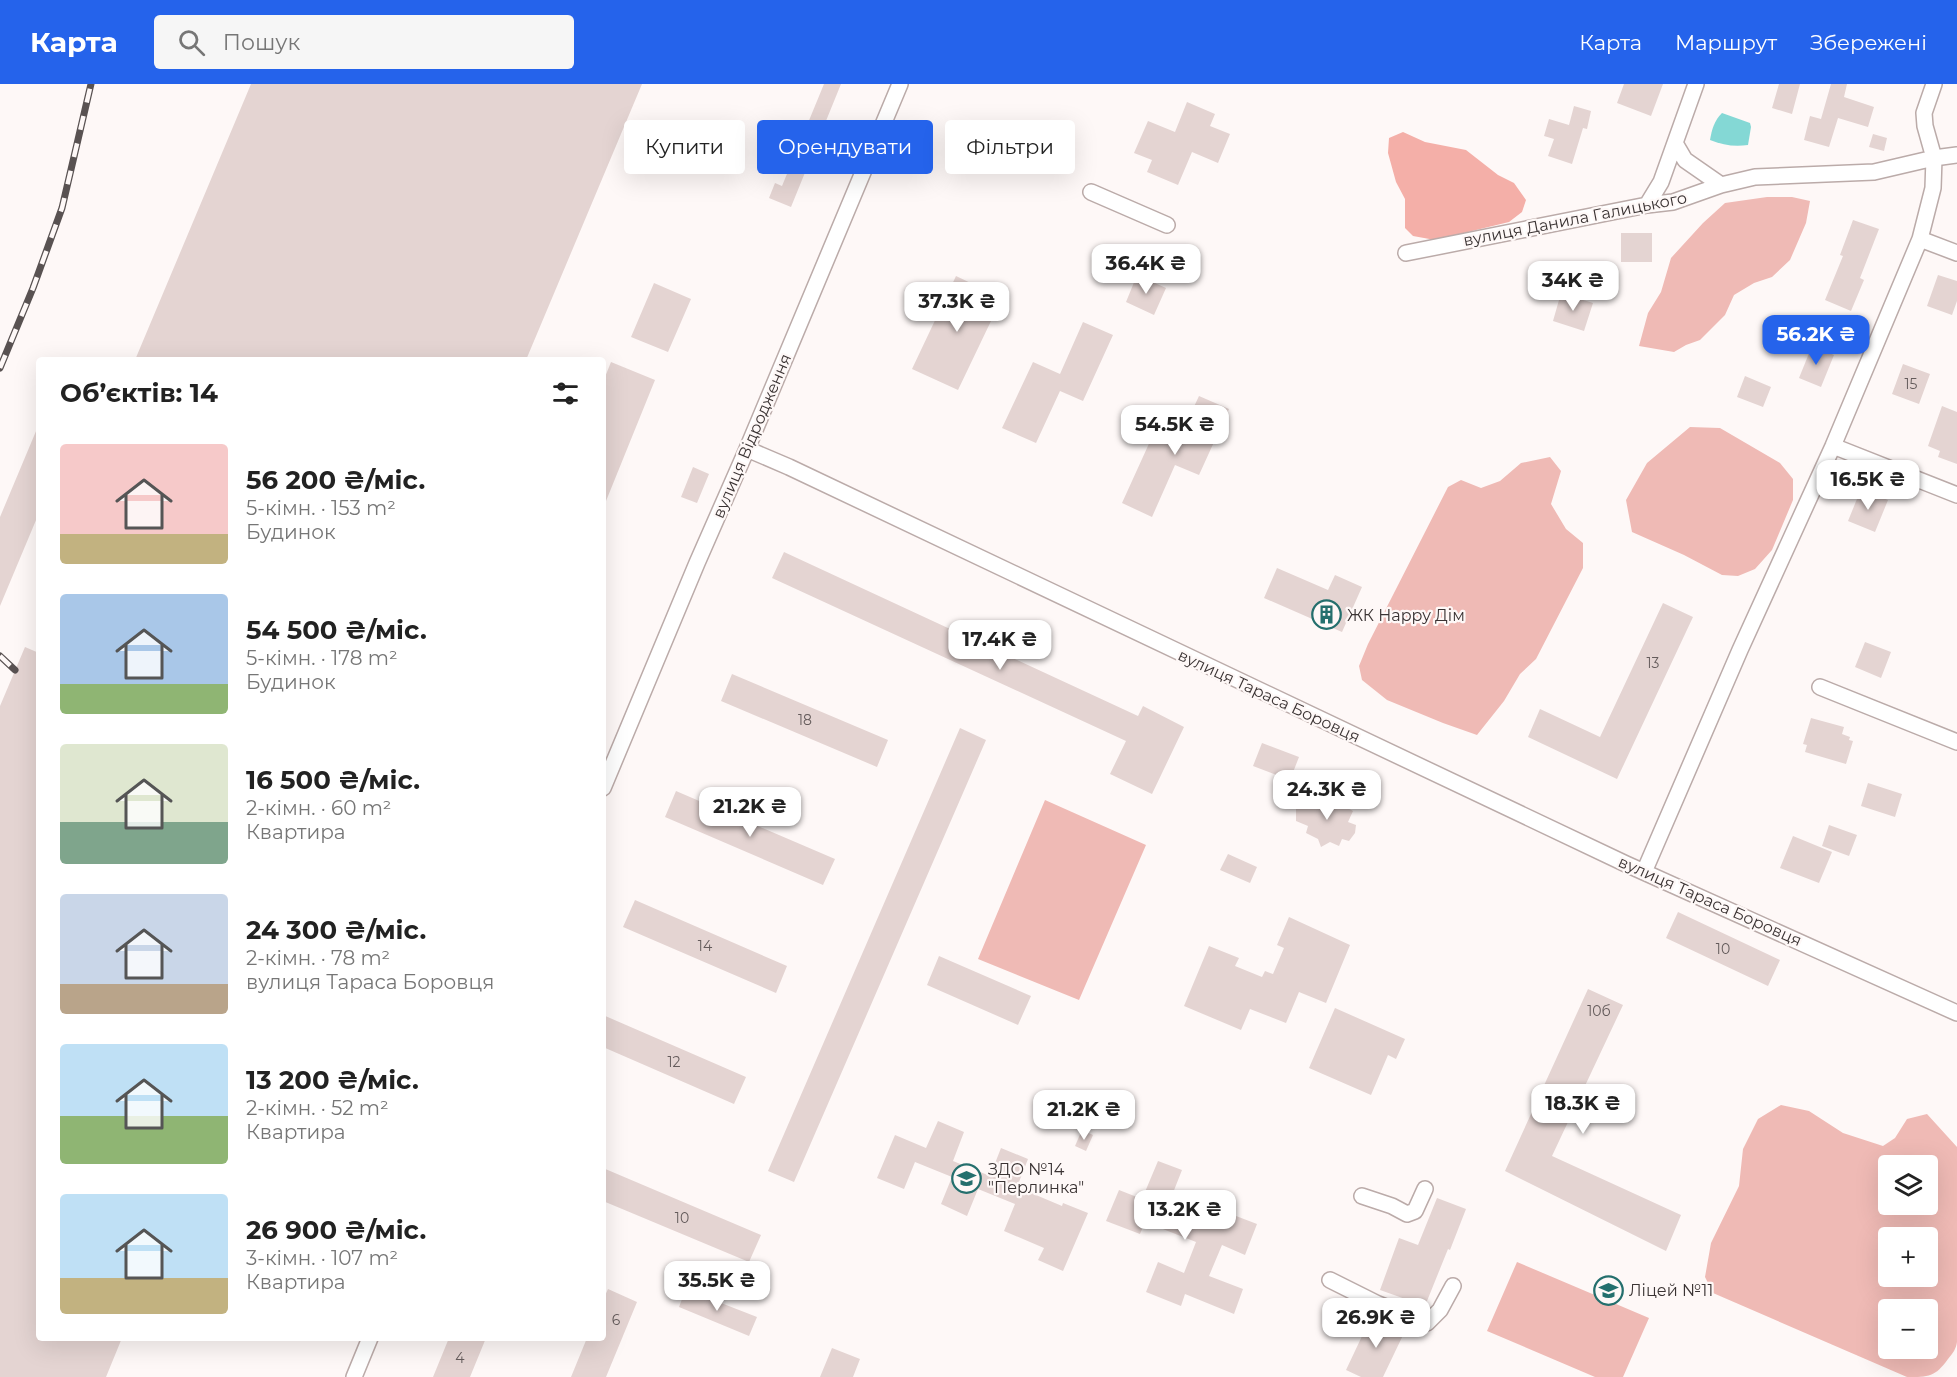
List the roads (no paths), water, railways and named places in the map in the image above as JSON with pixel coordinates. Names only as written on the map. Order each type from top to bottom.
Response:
[{"type":"street","name":"вулиця Відродження","points":[[606,781],[900,84]]},
{"type":"street","points":[[1647,205],[1661,182],[1696,84]]},
{"type":"street","points":[[1644,872],[1740,650],[1833,446],[1920,239],[1933,188],[1934,158],[1925,126],[1924,113],[1934,84]]},
{"type":"street","points":[[1674,143],[1685,160],[1722,185]]},
{"type":"street","name":"вулиця Данила Галицького","points":[[1406,253],[1647,205],[1673,202],[1722,185],[1755,177],[1874,172],[1957,155]]},
{"type":"street","points":[[1091,192],[1167,225]]},
{"type":"street","points":[[1920,239],[1957,254]]},
{"type":"street","points":[[1833,446],[1957,495]]},
{"type":"street","name":"вулиця Тараса Боровця","points":[[747,450],[810,477],[1644,872],[1957,1013]]},
{"type":"street","points":[[1820,687],[1957,742]]},
{"type":"street","points":[[1362,1196],[1392,1206],[1407,1214],[1415,1211],[1425,1189]]},
{"type":"street","points":[[1330,1280],[1378,1304],[1427,1323],[1440,1310],[1453,1286]]},
{"type":"street","points":[[354,1377],[369,1341]]},
{"type":"water","points":[[1722,113],[1750,123],[1748,145],[1729,145],[1710,140],[1714,125]]},
{"type":"railway","points":[[0,368],[33,288],[62,208],[91,84]]},
{"type":"railway","points":[[0,656],[15,670]]},
{"type":"place","name":"ЖК Happy Дім","points":[[1326,615]]},
{"type":"place","name":"ЗДО №14 \"Перлинка\"","points":[[967,1178]]},
{"type":"place","name":"Ліцей №11","points":[[1608,1290]]}]
